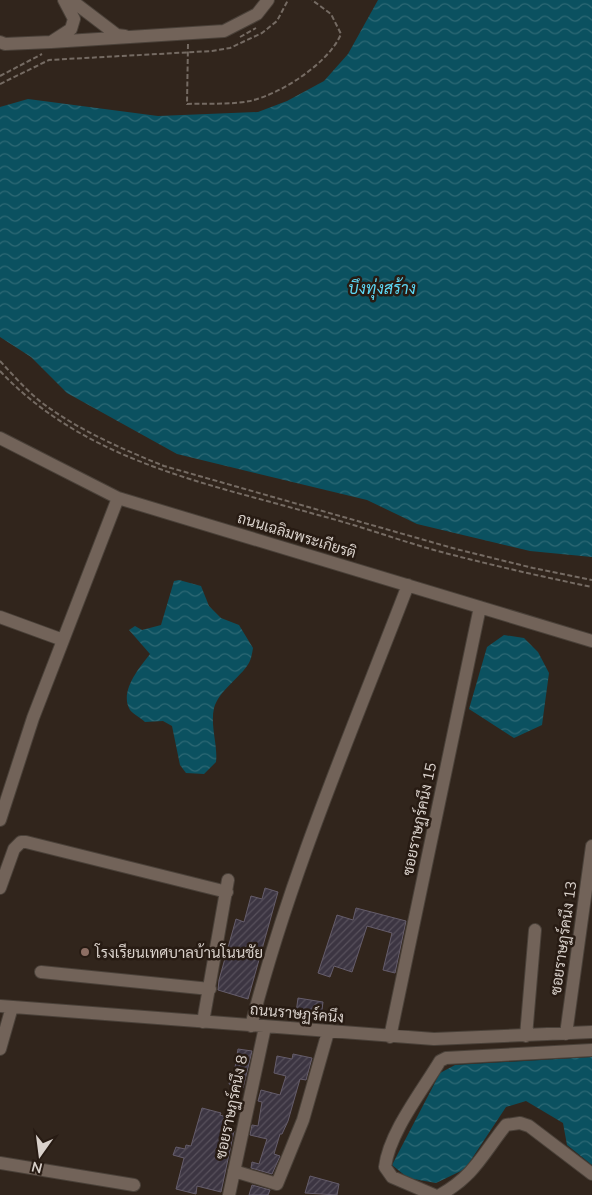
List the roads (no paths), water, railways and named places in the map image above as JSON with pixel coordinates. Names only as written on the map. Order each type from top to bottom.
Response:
[{"type":"street","points":[[49,47],[71,29],[74,19],[64,0]]},
{"type":"street","points":[[71,0],[117,35],[134,38]]},
{"type":"street","points":[[2,44],[49,47],[224,31],[257,14],[268,0]]},
{"type":"street","name":"ถนนเฉลิมพระเกียรติ","points":[[0,438],[118,498],[592,641]]},
{"type":"street","points":[[0,820],[33,718],[118,498]]},
{"type":"street","points":[[251,1026],[264,975],[294,879],[408,585]]},
{"type":"street","name":"ซอยราษฏร์คนึง 15","points":[[390,1037],[480,607]]},
{"type":"street","points":[[0,617],[63,640]]},
{"type":"street","points":[[0,888],[14,848],[21,842],[227,886],[203,1022]]},
{"type":"street","name":"ซอยราษฏร์คนึง 13","points":[[566,1034],[592,846]]},
{"type":"street","points":[[526,1036],[534,930]]},
{"type":"street","points":[[41,972],[210,989]]},
{"type":"street","points":[[0,1049],[6,1006]]},
{"type":"street","name":"ถนนราษฏร์คนึง","points":[[6,1006],[434,1039],[592,1032]]},
{"type":"street","name":"ซอยราษฏร์คนึง 8","points":[[229,1195],[265,1027]]},
{"type":"street","points":[[234,1171],[277,1184],[303,1120],[328,1032]]},
{"type":"street","points":[[434,1195],[392,1177],[385,1167],[386,1154],[440,1061],[446,1058],[592,1050]]},
{"type":"street","points":[[440,1195],[455,1187],[478,1166],[506,1125],[513,1123],[529,1126],[592,1174]]},
{"type":"street","points":[[0,1163],[134,1185]]},
{"type":"water","name":"บึงทุ่งสร้าง","points":[[378,0],[592,0],[592,557],[530,551],[417,524],[367,500],[177,454],[67,393],[31,357],[0,337],[0,107],[28,99],[158,116],[258,112],[287,101],[324,81],[348,54]]},
{"type":"water","points":[[179,580],[201,586],[209,606],[221,618],[239,625],[253,648],[248,664],[216,702],[213,722],[216,762],[204,774],[186,773],[180,765],[172,726],[163,721],[145,722],[131,712],[127,703],[132,680],[150,654],[129,630],[135,626],[142,630],[161,625],[174,581]]},
{"type":"water","points":[[504,635],[524,638],[538,652],[549,673],[542,725],[514,738],[469,709],[487,647]]},
{"type":"water","points":[[592,1057],[592,1165],[567,1145],[563,1123],[526,1101],[506,1107],[465,1169],[436,1183],[408,1178],[392,1165],[440,1073],[455,1065]]},
{"type":"place","name":"โรงเรียนเทศบาลบ้านโนนชัย","points":[[85,952]]}]
